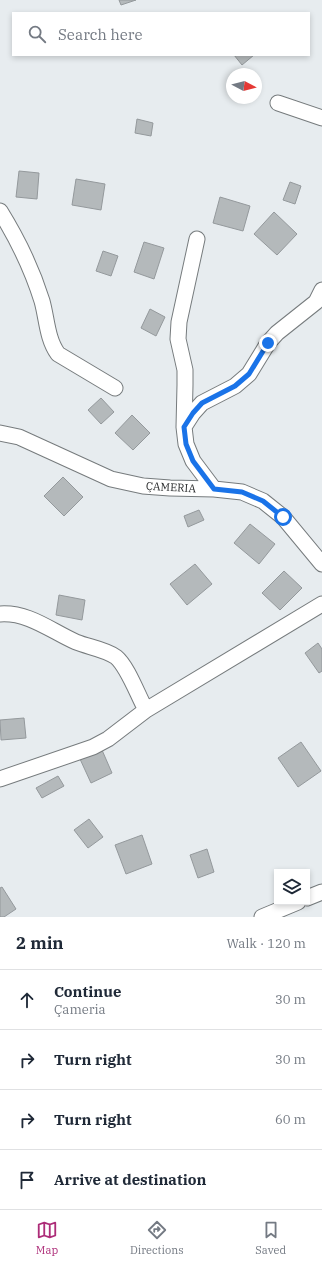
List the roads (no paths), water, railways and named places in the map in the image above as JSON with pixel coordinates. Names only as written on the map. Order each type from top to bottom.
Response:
[{"type":"street","points":[[278,103],[322,118]]},
{"type":"street","points":[[0,211],[25,254],[34,276],[53,347],[58,354],[115,388]]},
{"type":"street","points":[[197,239],[178,339],[184,370],[184,427],[186,444],[193,461],[214,489]]},
{"type":"street","points":[[184,427],[202,403],[235,386],[249,374],[268,343],[277,333],[316,302],[322,290]]},
{"type":"street","name":"ÇAMERIA","points":[[0,433],[19,437],[111,479],[144,486],[214,489],[242,492],[263,501],[283,517],[322,564]]},
{"type":"street","points":[[0,779],[93,747],[108,739],[146,710],[322,604]]},
{"type":"street","points":[[0,614],[26,616],[76,642],[115,656],[123,665],[146,710]]},
{"type":"street","points":[[310,897],[322,892]]},
{"type":"street","points":[[262,917],[291,905]]}]
